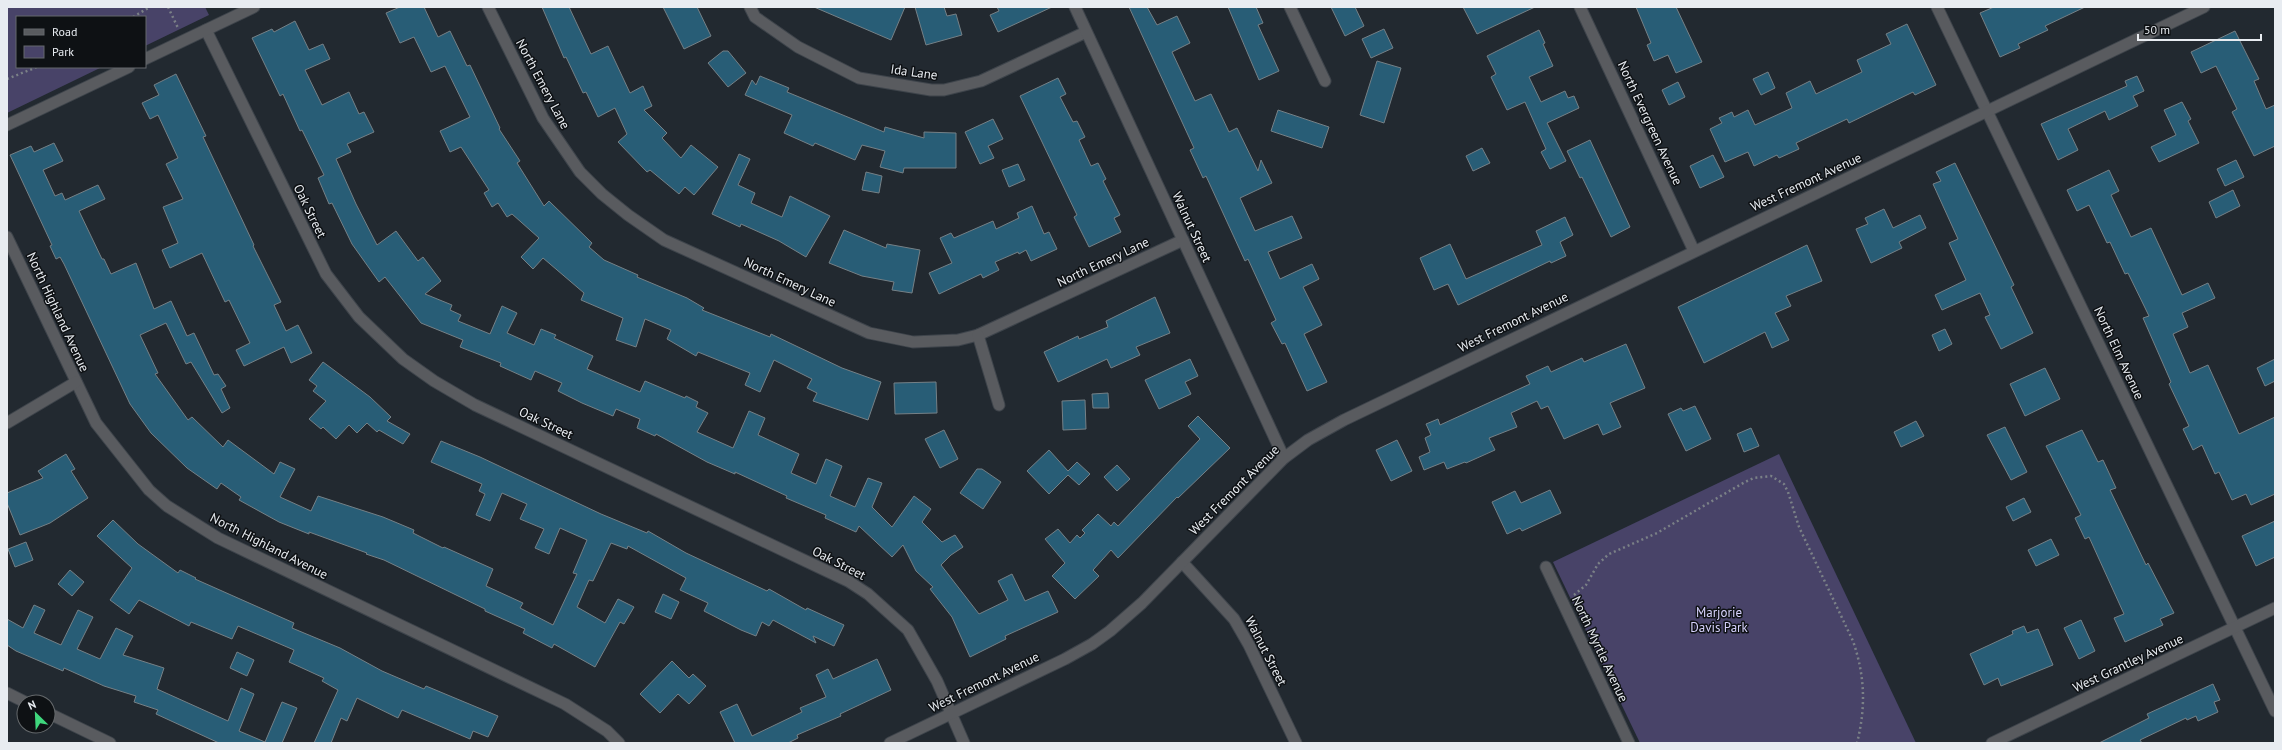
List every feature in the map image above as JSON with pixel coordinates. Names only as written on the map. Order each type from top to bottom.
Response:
[{"type":"street","points":[[146,59],[254,7]]},
{"type":"street","name":"North Emery Lane","points":[[488,7],[543,118],[580,172],[618,207],[664,240],[869,333],[913,342],[958,340],[978,335],[1183,240]]},
{"type":"street","name":"Ida Lane","points":[[750,7],[755,17],[798,47],[859,78],[930,90],[944,90],[981,81],[1086,32]]},
{"type":"street","name":"Walnut Street","points":[[1075,7],[1284,458]]},
{"type":"street","points":[[1290,7],[1325,80]]},
{"type":"street","name":"North Evergreen Avenue","points":[[1580,7],[1694,251]]},
{"type":"street","name":"North Elm Avenue","points":[[1937,7],[2275,711]]},
{"type":"street","name":"West Fremont Avenue","points":[[890,743],[1092,644],[1142,603],[1284,458],[1308,440],[1344,420],[2204,7]]},
{"type":"street","name":"Oak Street","points":[[206,30],[326,274],[359,317],[403,359],[434,381],[475,405],[848,581],[868,594],[908,630],[937,681],[950,714],[964,743]]},
{"type":"street","points":[[7,125],[126,68]]},
{"type":"street","name":"North Highland Avenue","points":[[7,237],[96,423],[149,490],[167,506],[218,538],[565,704],[607,732],[619,743]]},
{"type":"street","points":[[978,335],[999,405]]},
{"type":"street","points":[[7,423],[76,382]]},
{"type":"street","name":"Walnut Street","points":[[1182,562],[1234,619],[1249,645],[1296,743]]},
{"type":"street","name":"North Myrtle Avenue","points":[[1546,567],[1629,743]]},
{"type":"street","name":"West Grantley Avenue","points":[[1992,743],[2275,608]]},
{"type":"street","points":[[7,693],[16,698]]},
{"type":"street","points":[[56,717],[110,743]]},
{"type":"path","points":[[135,16],[150,7]]},
{"type":"path","points":[[168,7],[184,41]]},
{"type":"path","points":[[7,79],[34,68]]},
{"type":"path","points":[[1562,601],[1586,585],[1598,564],[1609,554],[1651,536],[1745,482],[1764,476],[1776,478],[1784,484],[1788,492],[1799,527],[1853,641],[1860,661],[1864,701],[1863,715],[1856,743]]},
{"type":"green space","points":[[7,7],[205,7],[209,15],[146,46],[146,16],[16,16],[16,68],[100,68],[7,113]]},
{"type":"green space","name":"Marjorie Davis Park","points":[[1779,454],[1916,743],[1640,743],[1553,562]]},
{"type":"building","points":[[400,7],[424,7],[438,37],[450,31],[467,66],[470,65],[500,128],[499,129],[520,161],[517,163],[544,206],[549,201],[592,243],[589,247],[604,260],[638,275],[637,277],[687,298],[704,308],[702,310],[770,337],[771,334],[842,368],[881,382],[868,420],[813,401],[817,393],[807,388],[812,379],[774,360],[760,392],[745,385],[750,373],[698,352],[696,356],[667,339],[671,330],[645,319],[636,347],[616,340],[623,318],[581,300],[584,293],[543,258],[533,269],[521,257],[539,238],[512,214],[507,217],[498,203],[492,207],[484,193],[489,190],[461,147],[450,152],[440,131],[470,117],[445,66],[431,72],[414,37],[400,43],[386,13]]},
{"type":"building","points":[[542,7],[569,7],[591,54],[608,46],[630,93],[643,86],[652,106],[644,110],[667,133],[662,138],[681,158],[691,145],[718,167],[694,195],[685,187],[679,194],[650,170],[647,172],[618,142],[627,134],[615,108],[598,117],[586,92],[583,93],[566,57],[564,58]]},
{"type":"building","points":[[663,7],[697,7],[711,36],[684,49]]},
{"type":"building","points":[[814,7],[905,7],[891,40]]},
{"type":"building","points":[[915,7],[944,7],[947,16],[956,14],[962,35],[926,45]]},
{"type":"building","points":[[997,7],[1052,7],[998,32],[990,15],[999,11]]},
{"type":"building","points":[[1129,7],[1147,7],[1157,25],[1177,16],[1190,43],[1172,52],[1195,101],[1211,94],[1229,132],[1237,128],[1258,171],[1261,160],[1272,183],[1240,198],[1255,231],[1292,216],[1302,238],[1268,252],[1280,279],[1312,264],[1319,279],[1303,287],[1322,325],[1304,334],[1327,382],[1307,391],[1285,343],[1282,344],[1271,323],[1276,320],[1248,259],[1245,261],[1206,176],[1203,178],[1190,150],[1194,148]]},
{"type":"building","points":[[1228,7],[1256,7],[1263,23],[1258,25],[1279,71],[1259,80]]},
{"type":"building","points":[[1331,7],[1355,7],[1364,26],[1345,36]]},
{"type":"building","points":[[1463,7],[1535,7],[1477,34]]},
{"type":"building","points":[[1636,7],[1676,7],[1702,62],[1676,73],[1668,55],[1654,61],[1647,45],[1651,43]]},
{"type":"building","points":[[1994,7],[2085,7],[2045,26],[2048,30],[2018,44],[2020,48],[2000,57],[1980,13]]},
{"type":"building","points":[[295,21],[309,50],[323,44],[330,59],[305,70],[322,105],[349,92],[359,114],[364,112],[374,132],[347,144],[351,152],[336,159],[356,204],[377,245],[396,231],[418,261],[423,257],[441,281],[425,294],[452,305],[450,310],[461,315],[458,321],[490,334],[502,306],[517,313],[507,333],[534,345],[541,329],[556,335],[554,338],[593,356],[587,369],[640,392],[645,381],[698,402],[696,407],[708,413],[697,432],[733,448],[749,411],[765,418],[758,435],[799,454],[791,473],[816,484],[826,459],[842,466],[830,496],[855,507],[868,478],[882,483],[872,507],[892,527],[914,496],[931,509],[922,522],[942,542],[955,535],[963,547],[951,555],[941,565],[979,614],[1008,600],[998,581],[1012,574],[1025,601],[1048,591],[1058,612],[1005,636],[1006,639],[970,657],[952,617],[930,589],[933,587],[916,571],[903,545],[892,557],[859,526],[856,532],[825,518],[826,515],[786,498],[787,496],[735,472],[735,474],[707,462],[656,434],[655,436],[637,428],[640,419],[616,409],[613,416],[582,403],[558,391],[562,383],[535,371],[531,380],[500,366],[501,363],[460,347],[463,340],[421,323],[385,277],[379,282],[352,244],[332,203],[329,204],[318,178],[324,175],[302,130],[300,131],[283,94],[280,96],[252,38],[272,29],[274,32]]},
{"type":"building","points":[[1907,24],[1936,85],[1915,95],[1913,92],[1849,123],[1847,119],[1796,143],[1799,149],[1779,158],[1777,155],[1754,166],[1748,152],[1725,162],[1710,129],[1722,123],[1719,118],[1732,112],[1734,117],[1748,110],[1755,125],[1792,108],[1786,93],[1810,81],[1816,94],[1862,72],[1857,60],[1891,44],[1886,34]]},
{"type":"building","points":[[1384,29],[1393,48],[1371,58],[1362,39]]},
{"type":"building","points":[[1539,30],[1545,43],[1543,44],[1553,66],[1529,77],[1541,102],[1565,91],[1568,98],[1574,96],[1579,108],[1547,123],[1566,161],[1550,169],[1541,152],[1546,149],[1525,102],[1507,110],[1491,77],[1496,74],[1487,56]]},
{"type":"building","points":[[2235,31],[2259,79],[2254,81],[2266,109],[2275,105],[2275,146],[2254,156],[2232,112],[2237,109],[2216,66],[2201,73],[2191,52]]},
{"type":"building","points":[[723,51],[728,51],[746,73],[728,87],[708,63]]},
{"type":"building","points":[[1377,61],[1401,68],[1384,123],[1360,115]]},
{"type":"building","points":[[1768,72],[1775,88],[1761,95],[1753,79]]},
{"type":"building","points":[[176,74],[206,136],[203,137],[254,245],[253,246],[281,302],[274,305],[286,331],[298,325],[312,353],[291,363],[284,347],[244,366],[236,350],[250,343],[229,300],[225,302],[202,253],[170,268],[162,250],[178,243],[163,207],[183,199],[166,164],[178,158],[158,115],[150,119],[142,103],[159,95],[154,85]]},
{"type":"building","points":[[760,76],[789,88],[787,92],[884,132],[885,127],[924,138],[924,132],[956,133],[956,168],[904,168],[903,173],[880,167],[885,151],[862,145],[855,160],[815,143],[813,146],[784,133],[792,115],[745,95],[752,80],[756,85]]},
{"type":"building","points":[[2137,76],[2144,91],[2133,96],[2138,106],[2109,120],[2105,111],[2068,129],[2078,150],[2058,160],[2041,124],[2127,86],[2125,81]]},
{"type":"building","points":[[1058,78],[1066,94],[1060,97],[1073,122],[1077,121],[1085,137],[1079,140],[1091,166],[1098,163],[1106,179],[1103,181],[1120,215],[1114,218],[1121,232],[1089,247],[1074,217],[1077,215],[1020,96]]},
{"type":"building","points":[[1678,82],[1685,97],[1669,105],[1662,90]]},
{"type":"building","points":[[2182,102],[2191,119],[2188,121],[2199,143],[2159,162],[2151,147],[2176,135],[2164,110]]},
{"type":"building","points":[[1278,110],[1329,127],[1322,148],[1271,131]]},
{"type":"building","points":[[993,119],[1003,139],[988,146],[994,158],[980,164],[965,132]]},
{"type":"building","points":[[1590,140],[1630,227],[1611,237],[1582,177],[1580,178],[1567,151]]},
{"type":"building","points":[[54,143],[63,161],[43,170],[55,196],[62,193],[65,200],[98,185],[105,199],[79,211],[102,259],[104,259],[111,274],[136,263],[154,309],[171,301],[187,336],[194,333],[214,375],[218,374],[226,386],[221,389],[230,408],[222,413],[191,362],[186,364],[166,323],[140,335],[158,373],[155,374],[188,420],[192,417],[223,447],[228,440],[274,474],[280,462],[295,469],[280,497],[311,511],[318,496],[383,517],[414,530],[413,533],[443,548],[444,547],[493,569],[486,586],[523,603],[520,608],[553,625],[577,574],[573,573],[587,540],[560,528],[549,554],[535,548],[544,529],[520,519],[527,504],[502,493],[490,521],[476,515],[485,494],[479,491],[482,484],[431,462],[441,441],[480,457],[601,514],[647,533],[648,531],[686,553],[767,591],[769,589],[806,610],[807,608],[844,625],[834,646],[813,636],[816,643],[773,620],[769,626],[762,622],[756,636],[741,630],[704,611],[708,603],[680,590],[686,578],[628,546],[627,549],[611,543],[593,581],[589,580],[577,607],[605,623],[618,599],[634,607],[624,624],[620,622],[595,667],[554,644],[552,648],[523,633],[525,629],[485,611],[485,609],[384,560],[279,522],[239,500],[241,497],[221,483],[217,489],[187,468],[151,433],[130,404],[64,264],[60,257],[56,259],[50,246],[52,245],[10,155],[31,146],[34,152]]},
{"type":"building","points":[[1482,148],[1490,163],[1473,171],[1466,156]]},
{"type":"building","points":[[739,154],[750,159],[738,185],[755,193],[751,203],[782,217],[790,196],[830,216],[806,257],[779,241],[741,224],[740,227],[712,214]]},
{"type":"building","points":[[1713,155],[1724,177],[1700,188],[1690,166]]},
{"type":"building","points":[[2236,160],[2244,177],[2225,186],[2217,169]]},
{"type":"building","points":[[1955,163],[2014,285],[2011,287],[2033,333],[2001,349],[1985,317],[1990,315],[1980,293],[1942,310],[1935,295],[1966,280],[1949,243],[1958,239],[1933,184],[1941,181],[1936,172]]},
{"type":"building","points":[[1018,164],[1025,180],[1009,187],[1002,170]]},
{"type":"building","points":[[2109,170],[2119,191],[2111,195],[2131,237],[2151,228],[2182,295],[2208,283],[2215,298],[2182,313],[2188,327],[2173,334],[2190,373],[2208,365],[2239,434],[2275,417],[2275,494],[2251,505],[2246,494],[2232,500],[2219,472],[2215,474],[2202,445],[2193,450],[2183,429],[2189,426],[2169,384],[2171,382],[2143,318],[2149,316],[2128,273],[2125,274],[2110,242],[2107,243],[2089,205],[2077,211],[2067,190]]},
{"type":"building","points":[[866,172],[882,176],[879,193],[862,190]]},
{"type":"building","points":[[2233,190],[2240,206],[2216,218],[2209,202]]},
{"type":"building","points":[[1032,206],[1044,234],[1049,232],[1057,249],[1031,261],[1026,250],[1019,254],[1018,252],[995,262],[999,270],[983,278],[981,274],[939,294],[929,273],[952,263],[940,238],[951,233],[954,238],[993,221],[996,229],[1019,218],[1017,213]]},
{"type":"building","points":[[1884,209],[1893,228],[1920,215],[1926,228],[1899,242],[1902,248],[1871,263],[1856,229],[1868,224],[1865,218]]},
{"type":"building","points":[[1565,217],[1573,235],[1560,242],[1566,256],[1551,263],[1550,261],[1458,305],[1448,284],[1434,290],[1420,258],[1450,244],[1466,279],[1542,245],[1536,231]]},
{"type":"building","points":[[844,230],[886,248],[887,244],[920,250],[912,293],[892,290],[894,282],[862,276],[829,263]]},
{"type":"building","points":[[1807,245],[1822,281],[1786,296],[1791,306],[1775,313],[1789,340],[1772,348],[1765,332],[1704,363],[1678,307]]},
{"type":"building","points":[[1155,297],[1170,333],[1136,347],[1140,355],[1111,368],[1107,359],[1058,382],[1044,352],[1078,336],[1079,339],[1108,327],[1106,321]]},
{"type":"building","points":[[1945,329],[1952,344],[1939,351],[1932,335]]},
{"type":"building","points":[[1626,344],[1645,388],[1610,403],[1621,427],[1603,435],[1598,424],[1564,439],[1548,406],[1541,409],[1537,401],[1511,413],[1517,427],[1489,438],[1495,450],[1466,463],[1465,462],[1447,469],[1444,462],[1424,470],[1419,457],[1430,452],[1425,438],[1431,435],[1426,424],[1438,419],[1440,425],[1530,384],[1526,376],[1548,366],[1551,372],[1582,358],[1584,362]]},
{"type":"building","points":[[1190,359],[1198,376],[1185,382],[1191,394],[1159,409],[1145,380]]},
{"type":"building","points":[[2275,359],[2275,381],[2265,386],[2257,368]]},
{"type":"building","points":[[323,362],[370,397],[391,417],[387,421],[410,434],[403,444],[379,430],[377,432],[367,423],[357,433],[349,425],[336,439],[323,427],[321,429],[309,419],[326,401],[313,391],[317,386],[309,380]]},
{"type":"building","points":[[2045,368],[2060,399],[2025,416],[2010,384]]},
{"type":"building","points":[[936,382],[937,413],[895,414],[894,383]]},
{"type":"building","points":[[1108,393],[1109,408],[1093,408],[1092,394]]},
{"type":"building","points":[[1085,400],[1086,429],[1063,430],[1062,401]]},
{"type":"building","points":[[1695,406],[1711,439],[1686,451],[1668,414],[1681,408],[1683,411]]},
{"type":"building","points":[[1198,416],[1230,448],[1178,498],[1177,497],[1118,558],[1111,550],[1093,570],[1099,576],[1075,599],[1052,576],[1065,563],[1045,539],[1058,529],[1070,543],[1077,535],[1080,538],[1085,533],[1082,530],[1098,514],[1111,526],[1114,522],[1118,526],[1200,439],[1188,426]]},
{"type":"building","points":[[1916,421],[1924,436],[1901,447],[1894,432]]},
{"type":"building","points":[[2005,427],[2027,472],[2011,480],[1987,435]]},
{"type":"building","points":[[1751,428],[1759,446],[1744,452],[1737,434]]},
{"type":"building","points":[[944,430],[958,459],[940,468],[925,439]]},
{"type":"building","points":[[2082,430],[2098,462],[2103,460],[2116,488],[2110,490],[2146,565],[2148,563],[2174,613],[2160,619],[2163,625],[2125,642],[2114,618],[2124,614],[2089,537],[2085,539],[2075,518],[2081,515],[2046,446]]},
{"type":"building","points":[[1397,440],[1412,471],[1391,481],[1376,450]]},
{"type":"building","points":[[1049,450],[1068,471],[1077,462],[1090,474],[1079,485],[1068,475],[1049,494],[1027,471]]},
{"type":"building","points":[[66,454],[75,469],[71,471],[88,498],[50,523],[20,535],[7,503],[7,493],[43,478],[38,471]]},
{"type":"building","points":[[1117,465],[1130,479],[1117,491],[1104,477]]},
{"type":"building","points":[[977,469],[982,469],[1001,482],[983,509],[960,493]]},
{"type":"building","points":[[1550,490],[1561,513],[1522,531],[1520,528],[1507,534],[1492,502],[1515,491],[1521,503]]},
{"type":"building","points":[[2024,498],[2031,512],[2013,521],[2006,507]]},
{"type":"building","points":[[113,520],[138,544],[178,573],[180,570],[196,578],[195,579],[294,623],[292,628],[340,648],[382,671],[424,689],[426,686],[498,716],[488,737],[473,731],[470,739],[402,710],[398,718],[357,698],[347,721],[341,718],[331,743],[314,743],[338,690],[322,681],[324,678],[289,662],[294,650],[238,626],[232,639],[191,622],[189,626],[139,600],[129,614],[110,600],[132,568],[97,536]]},
{"type":"building","points":[[2275,521],[2275,557],[2256,566],[2242,536]]},
{"type":"building","points":[[2051,539],[2059,555],[2036,566],[2028,550]]},
{"type":"building","points":[[26,542],[33,560],[15,567],[8,549]]},
{"type":"building","points":[[70,570],[84,582],[72,596],[58,584]]},
{"type":"building","points":[[663,594],[679,602],[671,619],[655,612]]},
{"type":"building","points":[[34,605],[45,610],[34,633],[61,645],[78,610],[93,617],[77,649],[100,659],[116,628],[133,636],[123,655],[164,668],[157,689],[228,721],[241,688],[254,694],[239,731],[265,742],[282,702],[297,708],[282,743],[219,743],[156,714],[158,710],[134,702],[136,696],[104,686],[64,668],[63,671],[16,651],[7,645],[7,619],[23,628]]},
{"type":"building","points":[[2081,620],[2095,651],[2079,659],[2064,628]]},
{"type":"building","points":[[2024,626],[2027,633],[2038,629],[2053,665],[2001,686],[1998,678],[1984,685],[1970,654],[2013,634],[2012,631]]},
{"type":"building","points":[[237,652],[254,660],[247,676],[230,668]]},
{"type":"building","points":[[877,659],[891,690],[840,714],[841,716],[797,735],[798,738],[788,743],[735,743],[720,712],[737,704],[752,736],[802,712],[800,708],[826,697],[816,675],[828,669],[833,679]]},
{"type":"building","points":[[672,661],[689,678],[693,674],[706,686],[689,704],[678,694],[660,713],[640,694]]},
{"type":"building","points":[[2213,684],[2220,700],[2214,702],[2218,712],[2198,721],[2196,716],[2187,720],[2186,718],[2140,740],[2142,743],[2099,743],[2149,718],[2147,714]]}]
